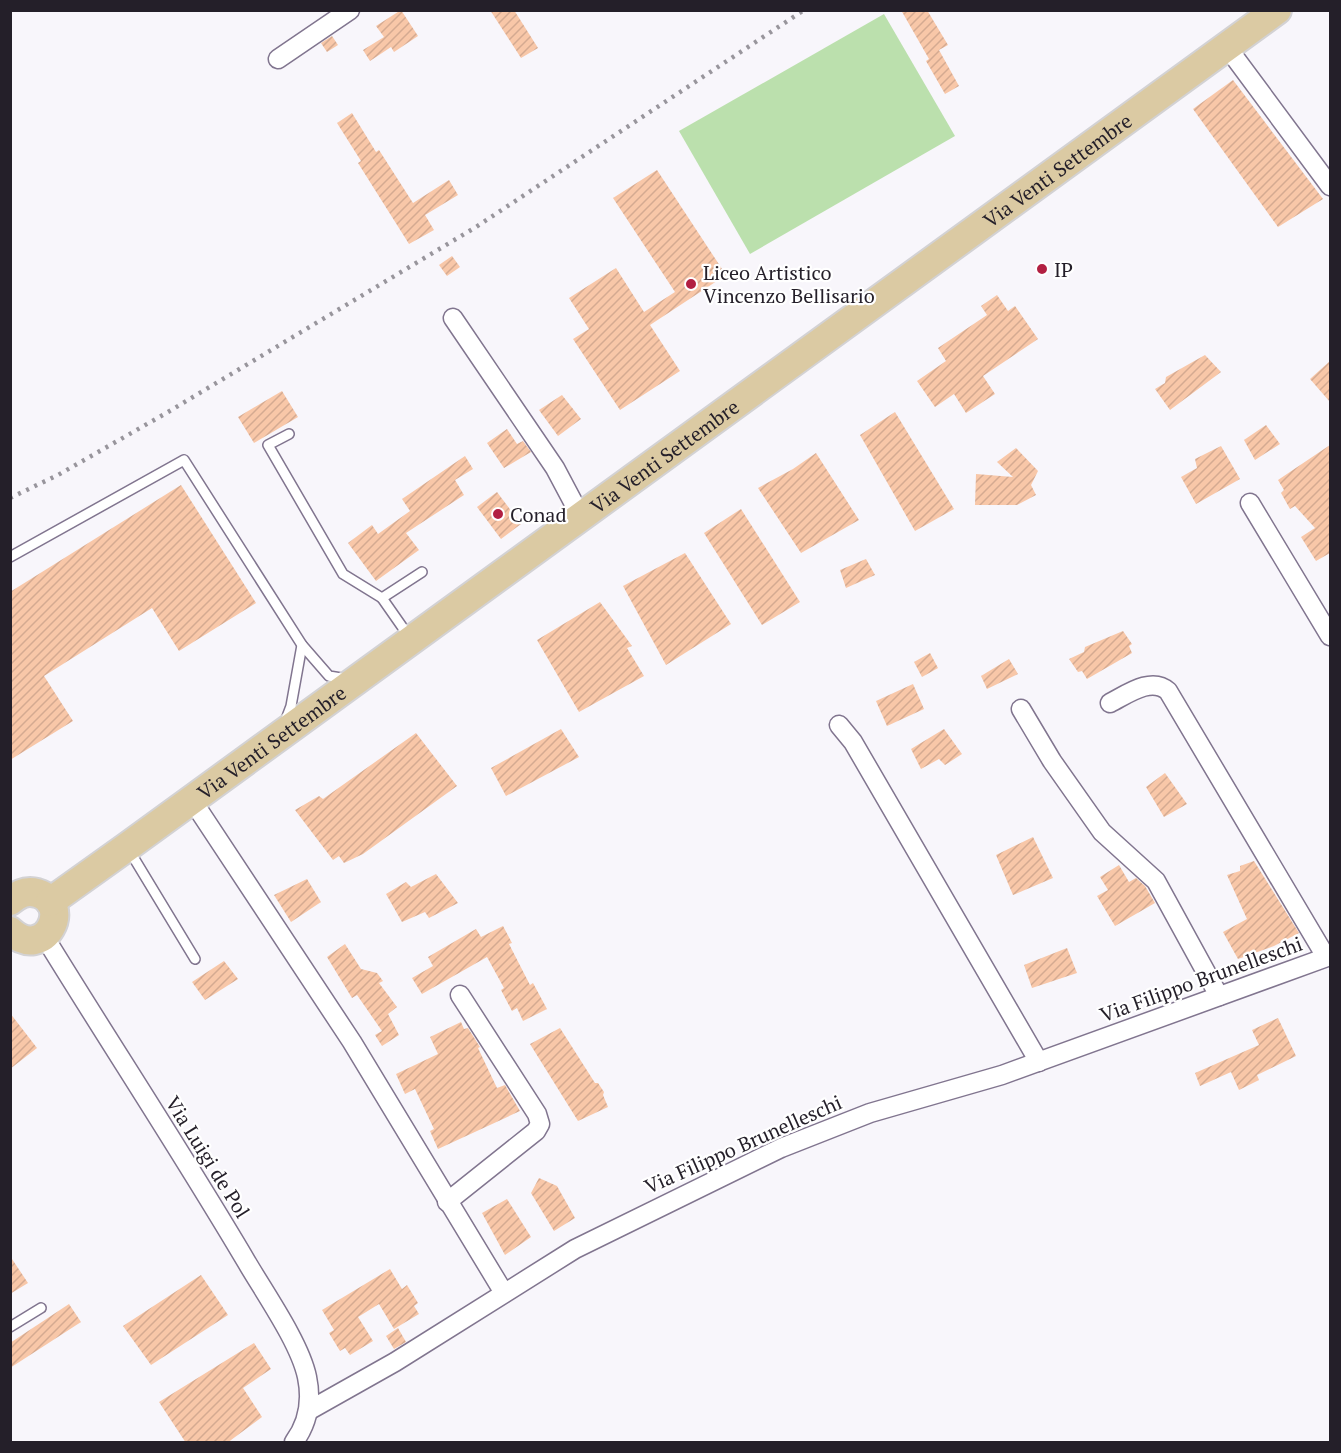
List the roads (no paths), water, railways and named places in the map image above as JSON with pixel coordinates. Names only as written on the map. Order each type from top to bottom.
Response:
[{"type":"main road","name":"Via Venti Settembre","points":[[50,902],[1277,10]]},
{"type":"main road","points":[[10,931],[16,936],[30,940],[44,936],[50,931],[55,916],[50,902],[38,893],[12,895]]},
{"type":"street","points":[[278,59],[350,10]]},
{"type":"street","points":[[1227,47],[1330,186]]},
{"type":"street","points":[[453,318],[555,468],[582,517]]},
{"type":"street","points":[[1250,502],[1330,636]]},
{"type":"street","points":[[1110,703],[1148,685],[1162,686],[1168,691],[1328,957]]},
{"type":"street","points":[[1021,709],[1052,761],[1102,832],[1156,881],[1219,996]]},
{"type":"street","points":[[839,725],[853,742],[1039,1062]]},
{"type":"street","points":[[192,800],[352,1042],[504,1293]]},
{"type":"street","name":"Via Luigi de Pol","points":[[44,936],[283,1324],[307,1377],[308,1411]]},
{"type":"street","name":"Via Filippo Brunelleschi","points":[[308,1411],[395,1362],[593,1239],[781,1148],[870,1113],[984,1081],[1039,1062],[1328,957]]},
{"type":"street","points":[[447,1202],[536,1131],[540,1124],[537,1114],[460,995]]},
{"type":"street","points":[[294,1443],[308,1411]]},
{"type":"lane","points":[[289,435],[268,445],[343,574],[382,598],[412,640]]},
{"type":"lane","points":[[10,557],[184,460],[302,645],[329,676],[355,681]]},
{"type":"lane","points":[[382,598],[422,572]]},
{"type":"lane","points":[[281,734],[291,706],[302,645]]},
{"type":"lane","points":[[127,848],[195,960]]},
{"type":"lane","points":[[10,1327],[41,1308]]},
{"type":"railway","points":[[10,498],[58,475],[168,412],[476,227],[804,10]]},
{"type":"place","name":"IP","points":[[1042,269]]},
{"type":"place","name":"Liceo Artistico Vincenzo Bellisario","points":[[691,284]]},
{"type":"place","name":"Conad","points":[[498,514]]}]
